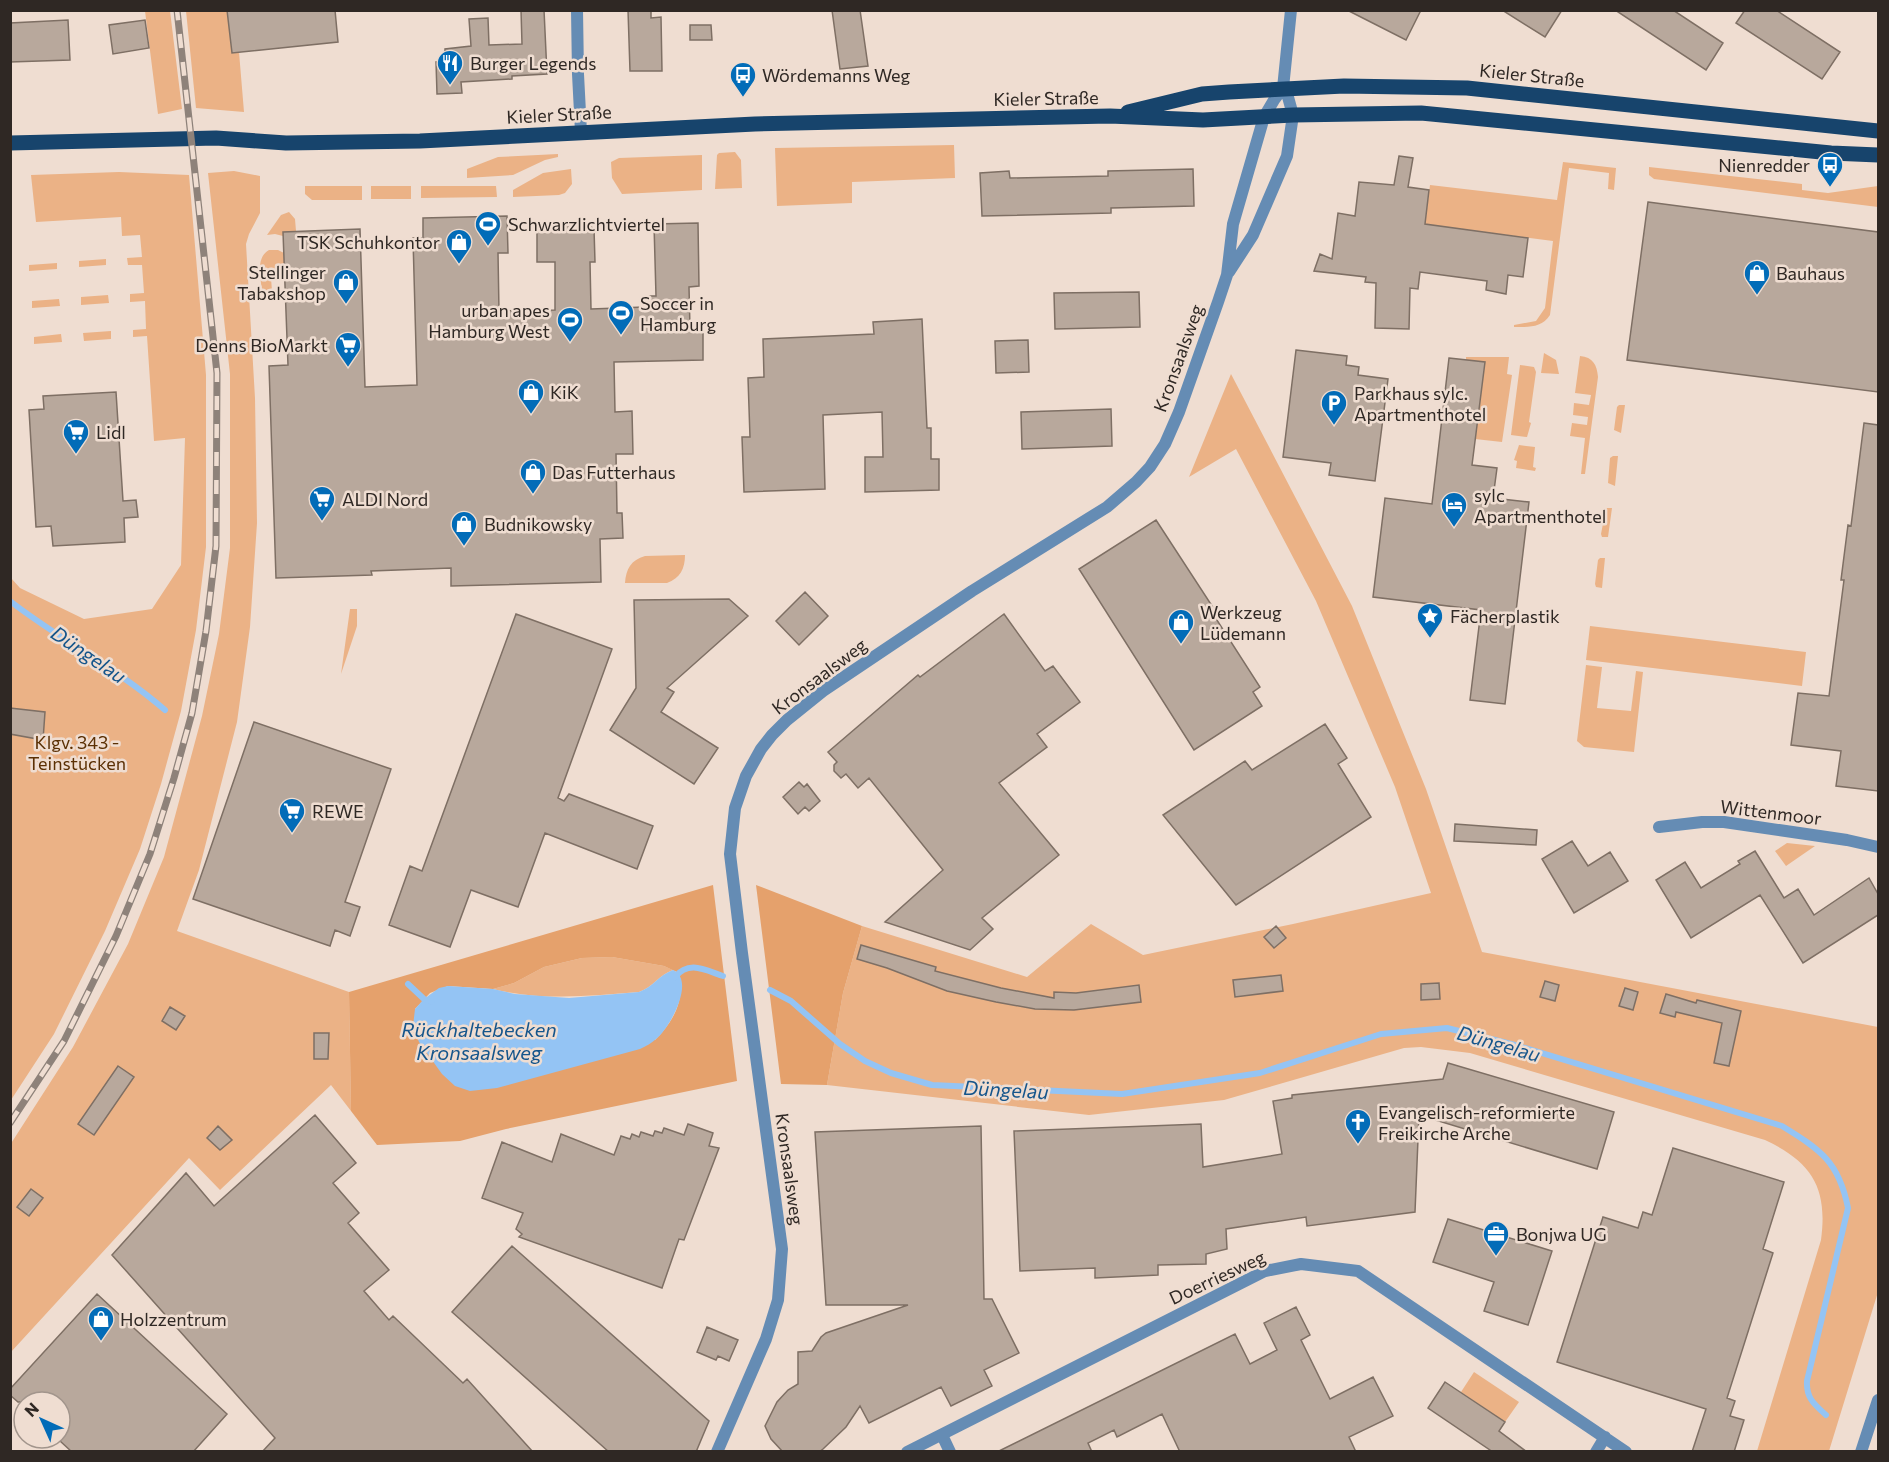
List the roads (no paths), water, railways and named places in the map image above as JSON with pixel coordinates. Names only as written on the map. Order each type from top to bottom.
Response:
[{"type":"main road","name":"Kieler Straße","points":[[1110,116],[1202,94],[1344,86],[1467,88],[1878,131]]},
{"type":"main road","name":"Kieler Straße","points":[[10,144],[216,138],[286,143],[420,141],[755,124],[1110,116],[1203,120],[1293,115],[1421,113],[1807,151],[1878,155]]},
{"type":"street","points":[[577,10],[581,132]]},
{"type":"street","points":[[1283,88],[1291,10]]},
{"type":"street","name":"Kronsaalsweg","points":[[717,1452],[766,1339],[778,1300],[783,1249],[730,854],[735,808],[746,776],[772,735],[823,691],[972,591],[1107,507],[1150,467],[1165,444],[1179,412],[1227,275],[1233,224],[1264,117],[1283,88],[1293,115],[1287,156],[1253,235],[1227,275]]},
{"type":"street","name":"Wittenmoor","points":[[1659,828],[1702,822],[1724,822],[1847,840],[1878,847]]},
{"type":"street","name":"Doerriesweg","points":[[907,1452],[1265,1271],[1301,1264],[1358,1271],[1626,1452]]},
{"type":"street","points":[[1861,1452],[1878,1401]]},
{"type":"street","points":[[942,1435],[950,1452]]},
{"type":"street","points":[[1596,1452],[1605,1437]]},
{"type":"water","name":"Rückhaltebecken Kronsaalsweg","points":[[673,970],[679,975],[682,983],[678,1004],[668,1025],[651,1043],[640,1049],[497,1088],[470,1091],[455,1086],[442,1074],[419,1042],[413,1026],[415,1009],[439,988],[448,986],[569,998],[639,992]]},
{"type":"waterway","name":"Düngelau","points":[[10,601],[128,681],[165,710]]},
{"type":"waterway","name":"Düngelau","points":[[675,977],[680,972],[692,968],[704,969],[723,976]]},
{"type":"waterway","name":"Düngelau","points":[[408,984],[424,999],[432,1002]]},
{"type":"waterway","name":"Düngelau","points":[[770,990],[791,1001],[840,1044],[865,1061],[891,1073],[932,1085],[1122,1094],[1260,1073],[1381,1034],[1447,1028],[1515,1045],[1782,1126],[1808,1142],[1826,1159],[1839,1179],[1848,1208],[1807,1381],[1809,1396],[1826,1415]]},
{"type":"railway","points":[[10,1123],[64,1041],[116,936],[150,854],[192,713],[206,631],[216,546],[217,373],[177,10]]},
{"type":"place","name":"Burger Legends","points":[[450,86]]},
{"type":"place","name":"Wördemanns Weg","points":[[743,98]]},
{"type":"place","name":"Nienredder","points":[[1830,188]]},
{"type":"place","name":"Schwarzlichtviertel","points":[[488,247]]},
{"type":"place","name":"TSK Schuhkontor","points":[[459,265]]},
{"type":"place","name":"Bauhaus","points":[[1757,296]]},
{"type":"place","name":"Stellinger Tabakshop","points":[[346,305]]},
{"type":"place","name":"Soccer in Hamburg","points":[[621,336]]},
{"type":"place","name":"urban apes Hamburg West","points":[[570,343]]},
{"type":"place","name":"Denns BioMarkt","points":[[348,368]]},
{"type":"place","name":"KiK","points":[[531,415]]},
{"type":"place","name":"Parkhaus sylc. Apartmenthotel","points":[[1334,426]]},
{"type":"place","name":"Lidl","points":[[76,455]]},
{"type":"place","name":"Das Futterhaus","points":[[533,495]]},
{"type":"place","name":"ALDI Nord","points":[[322,522]]},
{"type":"place","name":"sylc Apartmenthotel","points":[[1454,528]]},
{"type":"place","name":"Budnikowsky","points":[[464,547]]},
{"type":"place","name":"Fächerplastik","points":[[1430,639]]},
{"type":"place","name":"Werkzeug Lüdemann","points":[[1181,645]]},
{"type":"place","name":"REWE","points":[[292,834]]},
{"type":"place","name":"Evangelisch-reformierte Freikirche Arche","points":[[1358,1145]]},
{"type":"place","name":"Bonjwa UG","points":[[1496,1257]]},
{"type":"place","name":"Holzzentrum","points":[[101,1342]]},
{"type":"park label","name":"Klgv. 343 - Teinstücken","points":[[77,752]]}]
